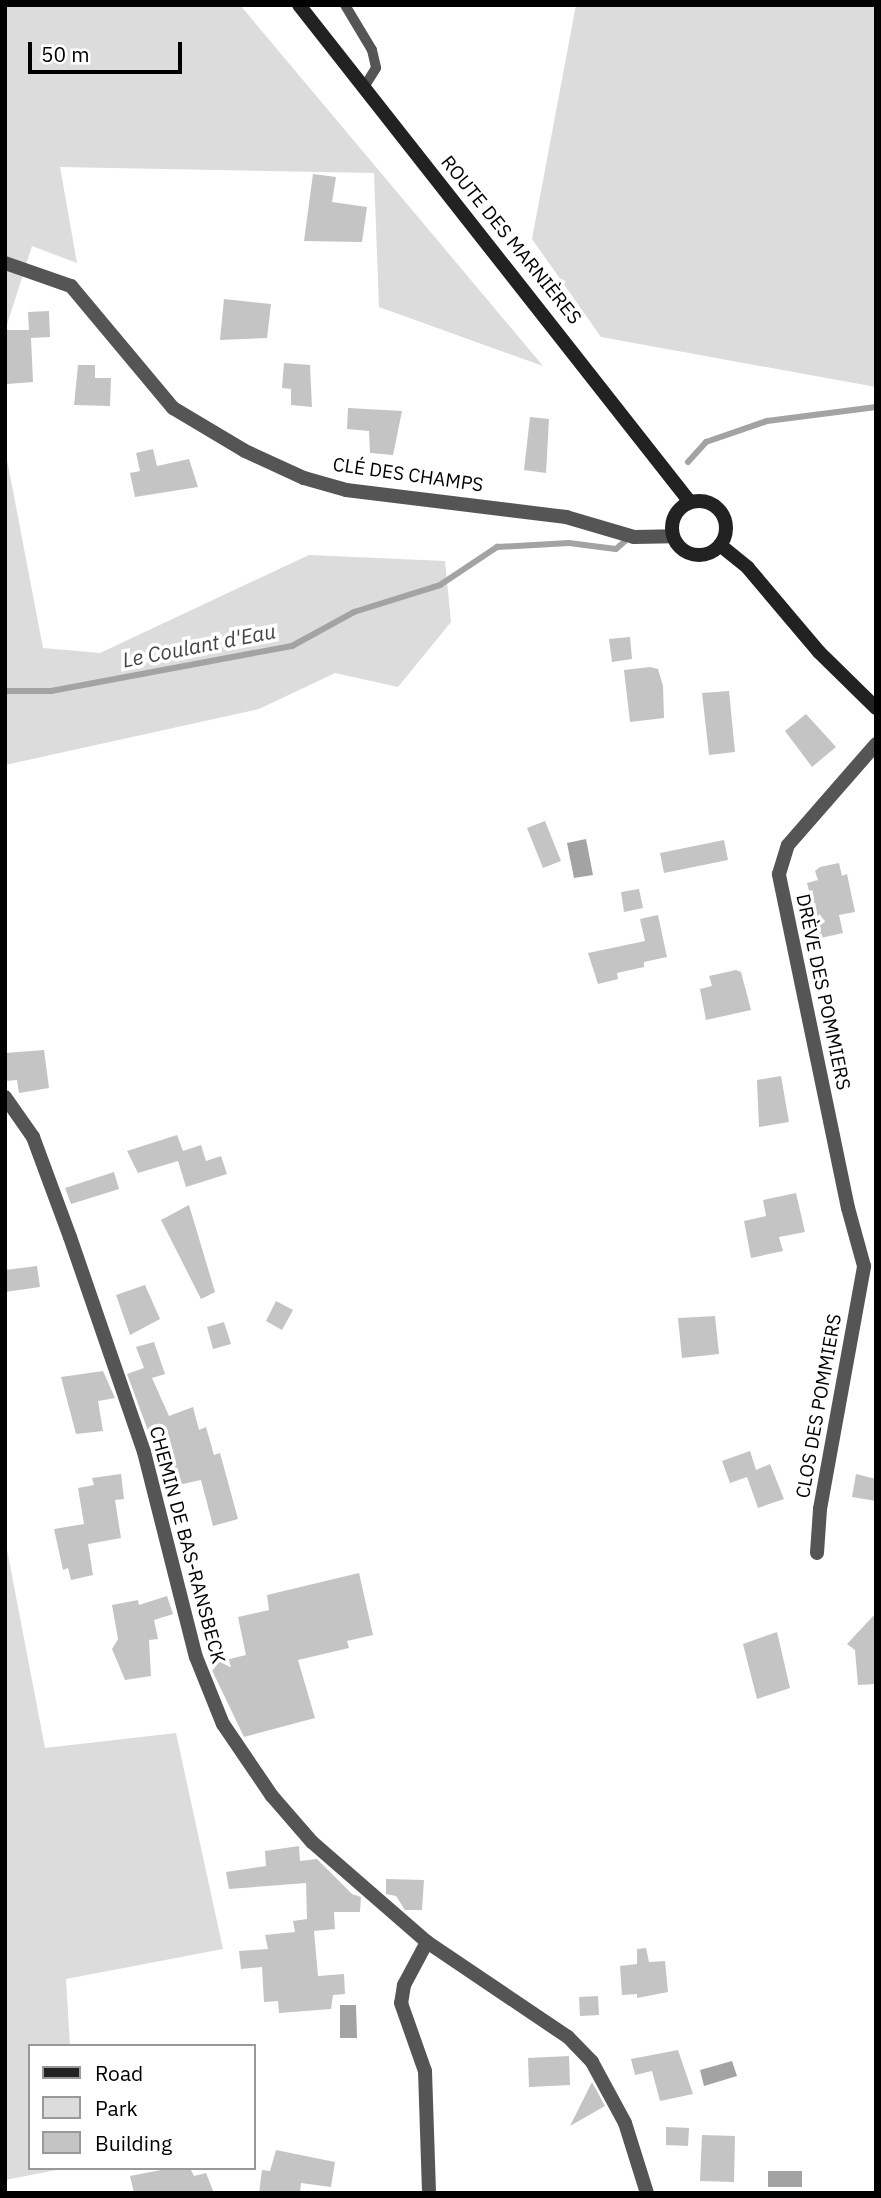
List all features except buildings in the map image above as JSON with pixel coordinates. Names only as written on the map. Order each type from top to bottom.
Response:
[{"type":"street","name":"ROUTE DES MARNIÈRES","points":[[299,5],[691,502]]},
{"type":"street","name":"CLÉ DES CHAMPS","points":[[5,263],[71,286],[86,299],[149,385],[173,408],[234,445],[304,478],[346,490],[566,517],[634,537],[673,536]]},
{"type":"street","points":[[691,502],[713,505],[722,513],[725,535],[720,545],[708,553],[694,554],[681,548],[673,536],[675,515],[691,502]]},
{"type":"street","points":[[720,545],[748,568],[819,652],[876,708]]},
{"type":"street","name":"DRÈVE DES POMMIERS","points":[[870,1267],[848,1208],[779,874],[788,845],[876,744]]},
{"type":"street","name":"CHEMIN DE BAS-RANSBECK","points":[[5,1097],[33,1138],[70,1237],[144,1452],[196,1657],[223,1724],[291,1820],[427,1942],[568,2037],[592,2062],[625,2123],[647,2193]]},
{"type":"street","name":"CLOS DES POMMIERS","points":[[817,1553],[820,1509],[870,1267]]},
{"type":"street","points":[[427,1942],[404,1985],[401,2003],[425,2071],[429,2193]]},
{"type":"lane","points":[[345,5],[372,50],[376,68],[364,87]]},
{"type":"green space","points":[[5,5],[240,5],[543,366],[379,307],[374,173],[60,167],[77,263],[32,246],[5,331]]},
{"type":"green space","points":[[576,5],[876,5],[876,387],[601,337],[532,239]]},
{"type":"green space","points":[[5,449],[43,648],[100,653],[309,555],[445,561],[451,622],[398,687],[335,673],[259,709],[5,765]]},
{"type":"green space","points":[[5,1539],[45,1748],[176,1733],[223,1949],[66,1979],[70,2044],[28,2044],[28,2170],[57,2170],[5,2180]]},
{"type":"shaded area","points":[[586,839],[593,875],[574,878],[567,843]]},
{"type":"shaded area","points":[[340,2005],[356,2005],[357,2038],[340,2038]]},
{"type":"shaded area","points":[[732,2061],[737,2076],[704,2086],[700,2070]]},
{"type":"shaded area","points":[[768,2171],[802,2171],[802,2187],[768,2187]]},
{"type":"waterway","name":"Le Coulant d'Eau","points":[[688,462],[706,442],[767,421],[876,407]]},
{"type":"waterway","name":"Le Coulant d'Eau","points":[[5,691],[51,691],[292,646],[354,612],[440,585],[497,547],[569,543],[616,549],[624,542]]}]
